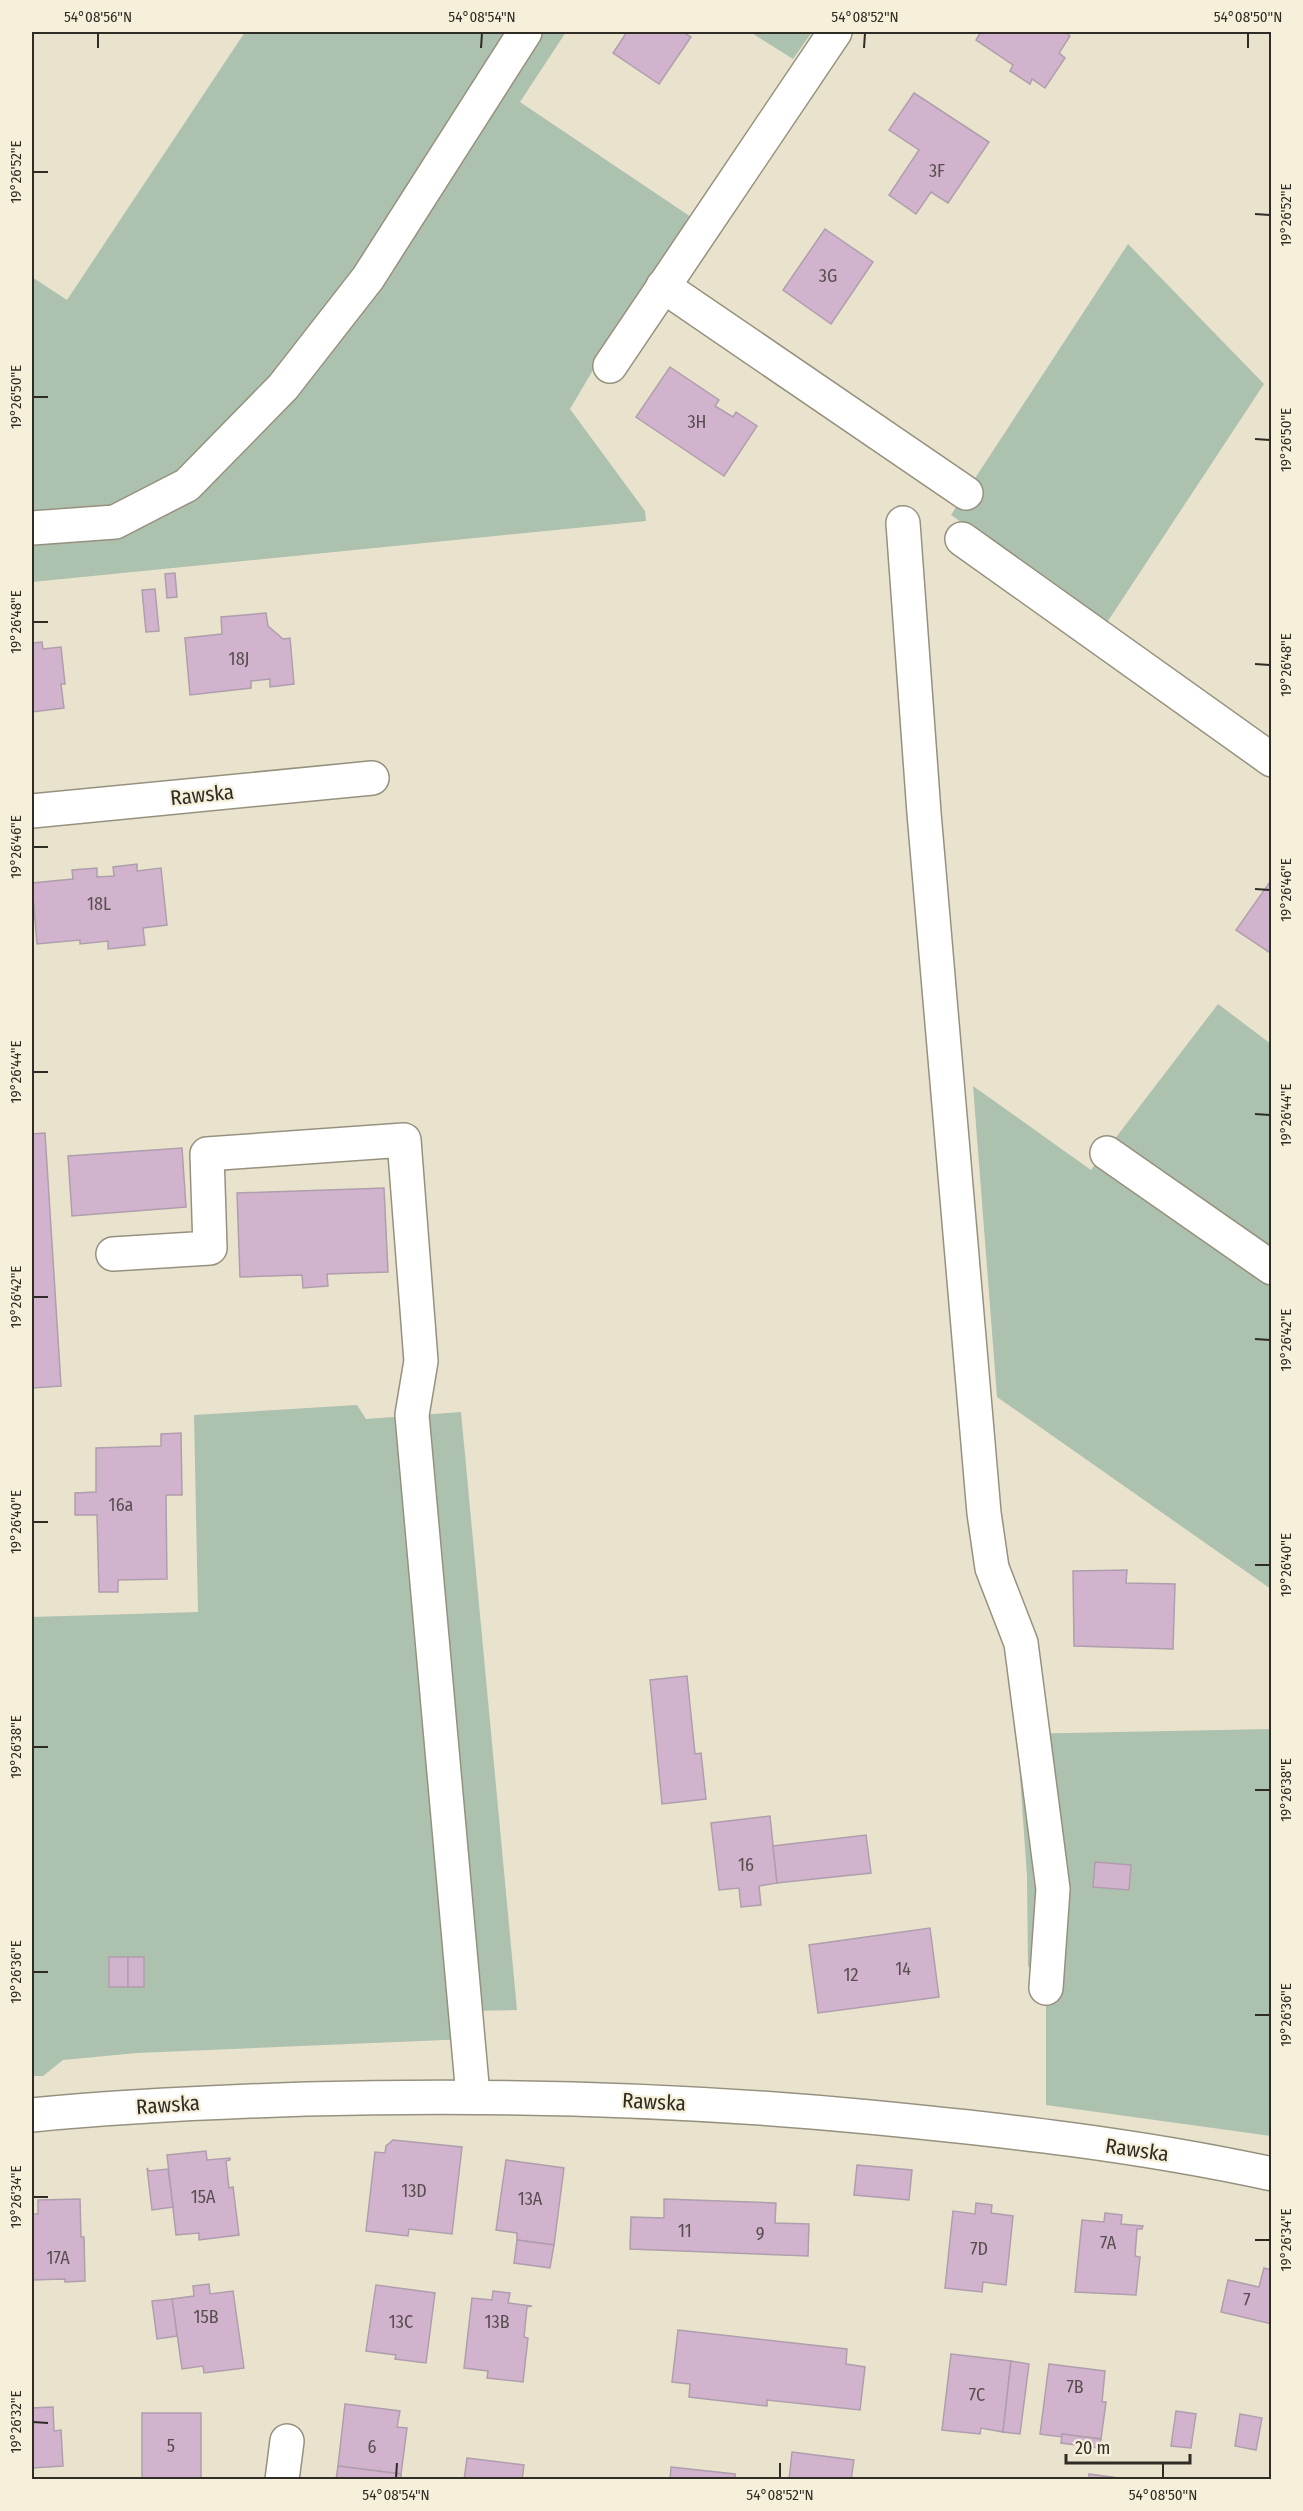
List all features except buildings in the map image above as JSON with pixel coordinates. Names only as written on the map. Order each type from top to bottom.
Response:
[{"type":"street","points":[[32,528],[115,522],[187,485],[283,387],[368,278],[525,32]]},
{"type":"street","points":[[610,366],[836,32]]},
{"type":"street","points":[[663,286],[966,493]]},
{"type":"street","points":[[903,523],[925,825],[984,1513],[992,1568],[1021,1643],[1053,1889],[1046,1988]]},
{"type":"street","points":[[962,539],[1272,760]]},
{"type":"street","name":"Rawska","points":[[32,811],[372,778]]},
{"type":"street","points":[[113,1254],[210,1248],[207,1154],[404,1140],[421,1361],[412,1415],[473,2096]]},
{"type":"street","points":[[1107,1153],[1272,1268]]},
{"type":"street","name":"Rawska","points":[[32,2115],[195,2102],[473,2096],[714,2105],[988,2128],[1212,2161],[1272,2174]]},
{"type":"street","points":[[282,2480],[287,2441]]},
{"type":"green space","points":[[245,32],[566,32],[520,102],[691,217],[635,299],[570,409],[645,511],[646,521],[32,582],[32,277],[67,300]]},
{"type":"green space","points":[[750,32],[812,32],[793,59]]},
{"type":"green space","points":[[1128,244],[1264,384],[1106,624],[951,515]]},
{"type":"green space","points":[[1218,1004],[1271,1044],[1271,1589],[997,1397],[973,1086],[1091,1170]]},
{"type":"green space","points":[[357,1405],[366,1419],[461,1412],[517,2010],[467,2011],[469,2039],[137,2053],[63,2060],[43,2076],[32,2076],[32,1617],[198,1612],[194,1415]]},
{"type":"green space","points":[[1271,1729],[1271,2136],[1046,2105],[1046,1988],[1028,1966],[1027,1876],[1017,1734]]}]
